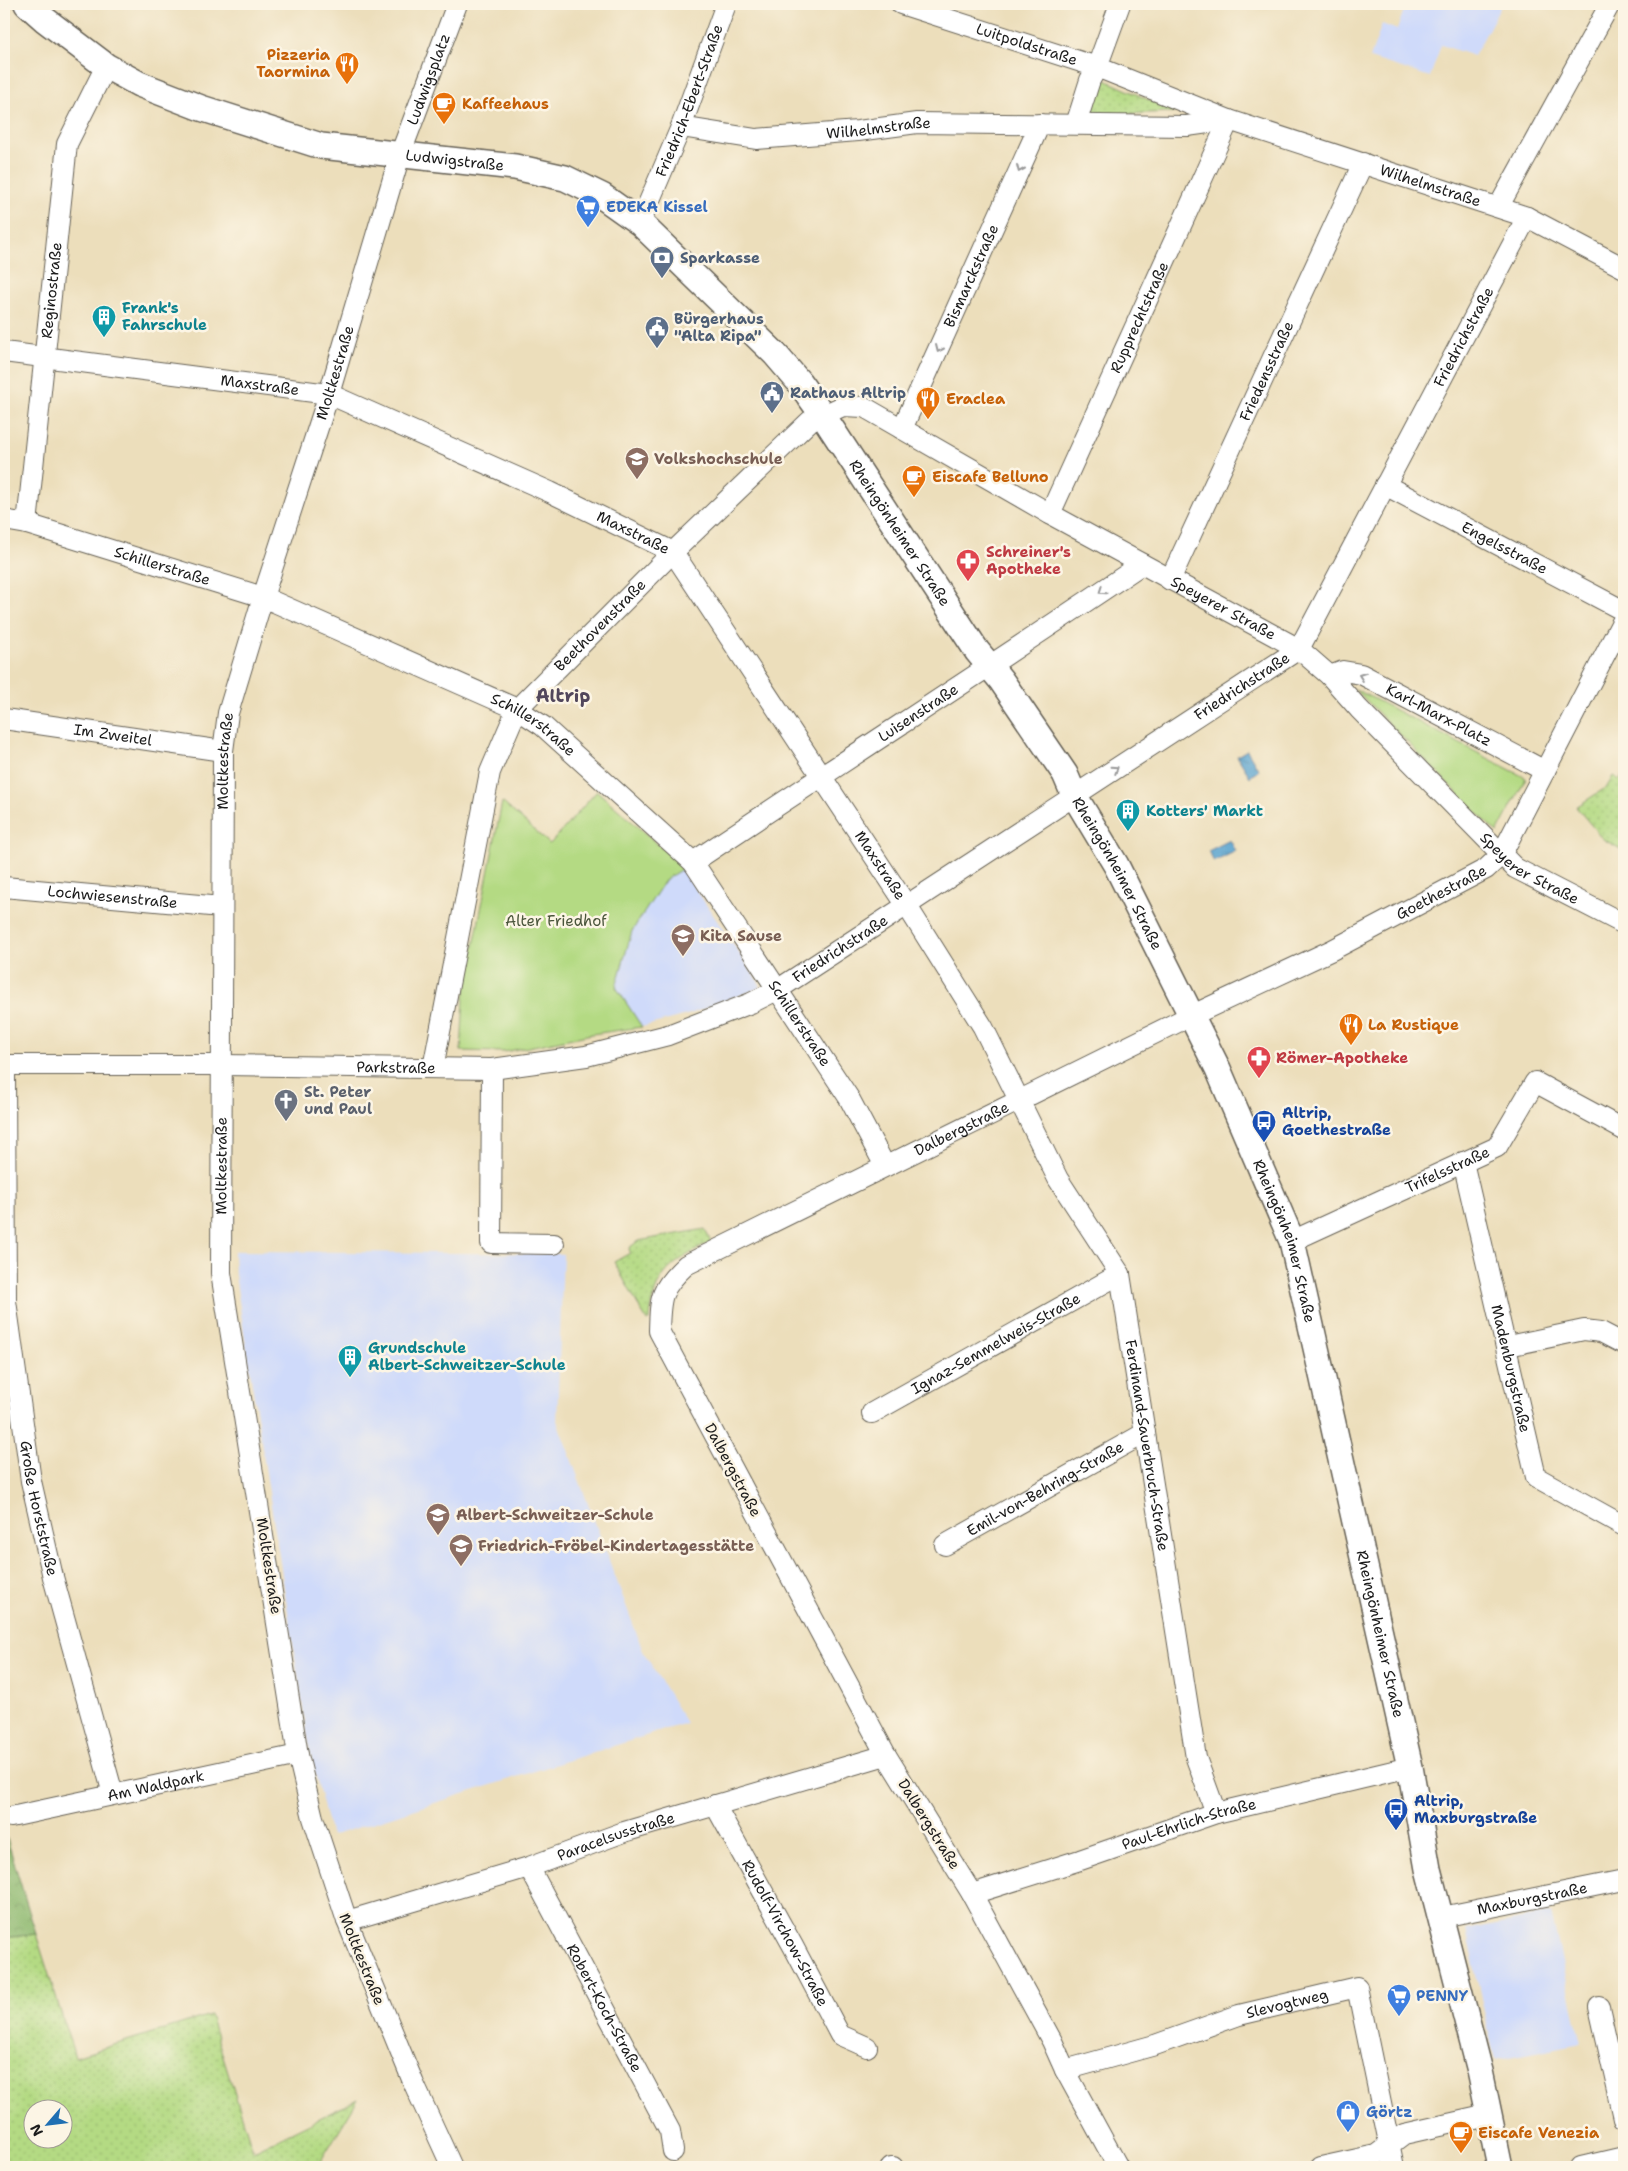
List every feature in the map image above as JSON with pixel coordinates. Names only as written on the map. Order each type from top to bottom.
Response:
[{"type":"street","name":"Ludwigstraße","points":[[28,4],[44,20],[106,66],[139,84],[201,108],[321,146],[515,167],[565,178],[602,196],[640,223],[775,354],[799,382],[822,414]]},
{"type":"street","name":"Ludwigsplatz","points":[[400,155],[457,4]]},
{"type":"street","name":"Friedrich-Ebert-Straße","points":[[640,223],[681,126],[726,4]]},
{"type":"street","name":"Luitpoldstraße","points":[[901,4],[1096,67]]},
{"type":"street","points":[[1076,124],[1090,80],[1120,4]]},
{"type":"street","points":[[1499,206],[1610,4]]},
{"type":"street","name":"Reginostraße","points":[[26,524],[67,144],[106,66]]},
{"type":"street","name":"Wilhelmstraße","points":[[1096,67],[1229,120],[1499,206],[1527,217],[1624,268]]},
{"type":"street","name":"Wilhelmstraße","points":[[681,126],[756,139],[858,131],[917,123],[1187,126],[1229,120]]},
{"type":"street","name":"Rupprechtstraße","points":[[1050,514],[1229,120]]},
{"type":"street","name":"Bismarckstraße","points":[[902,429],[1040,124]]},
{"type":"street","name":"Moltkestraße","points":[[400,155],[329,394],[228,712],[223,751],[221,907],[221,1273],[298,1755],[313,1818],[347,1922],[414,2084],[452,2167]]},
{"type":"street","name":"Friedensstraße","points":[[1170,580],[1363,163]]},
{"type":"street","name":"Friedrichstraße","points":[[777,990],[1299,649],[1527,217]]},
{"type":"street","name":"Maxstraße","points":[[4,352],[329,394],[550,492],[673,552],[906,906],[983,1027],[1019,1100]]},
{"type":"street","name":"Speyerer Straße","points":[[822,414],[843,406],[864,407],[1050,514],[1299,649],[1330,676],[1515,868],[1624,924]]},
{"type":"street","name":"Beethovenstraße","points":[[433,1068],[490,772],[517,709],[673,552],[810,421],[822,414]]},
{"type":"street","name":"Rheingönheimer Straße","points":[[822,414],[977,652],[1001,680],[1065,774],[1074,795],[1116,865],[1193,1015],[1292,1241],[1410,1768],[1428,1869],[1478,2061],[1500,2167]]},
{"type":"street","name":"Engelsstraße","points":[[1385,485],[1624,611]]},
{"type":"street","name":"Schillerstraße","points":[[4,520],[26,524],[263,597],[517,709],[544,726],[694,862],[849,1098],[885,1166]]},
{"type":"street","name":"Luisenstraße","points":[[694,862],[821,776],[990,667],[1142,564]]},
{"type":"street","name":"Goethestraße","points":[[1193,1015],[1332,950],[1486,869],[1501,855],[1624,618]]},
{"type":"street","name":"Karl-Marx-Platz","points":[[1330,676],[1343,671],[1361,674],[1545,771]]},
{"type":"street","name":"Im Zweitel","points":[[4,719],[223,751]]},
{"type":"street","name":"Lochwiesenstraße","points":[[4,887],[221,907]]},
{"type":"street","name":"Parkstraße","points":[[4,1065],[492,1068],[586,1056],[668,1035],[751,1004],[777,990]]},
{"type":"street","name":"Dalbergstraße","points":[[1118,2167],[972,1894],[886,1756],[659,1332],[660,1300],[670,1280],[686,1265],[1193,1015]]},
{"type":"street","name":"Große Horststraße","points":[[4,1065],[6,1301],[31,1481],[53,1577],[113,1794]]},
{"type":"street","points":[[492,1068],[490,1243],[554,1244]]},
{"type":"street","name":"Trifelsstraße","points":[[1292,1241],[1497,1147],[1535,1082],[1624,1130]]},
{"type":"street","name":"Ferdinand-Sauerbruch-Straße","points":[[1019,1100],[1058,1178],[1120,1274],[1196,1758],[1216,1813]]},
{"type":"street","name":"Madenburgstraße","points":[[1464,1162],[1508,1346],[1536,1477],[1624,1526]]},
{"type":"street","name":"Ignaz-Semmelweis-Straße","points":[[872,1413],[1120,1274]]},
{"type":"street","points":[[1508,1346],[1584,1330],[1601,1332],[1624,1344]]},
{"type":"street","name":"Emil-von-Behring-Straße","points":[[945,1544],[1145,1433]]},
{"type":"street","name":"Am Waldpark","points":[[11,1816],[298,1755]]},
{"type":"street","name":"Paracelsusstraße","points":[[347,1922],[529,1866],[624,1832],[886,1756]]},
{"type":"street","name":"Paul-Ehrlich-Straße","points":[[972,1894],[1080,1860],[1216,1813],[1410,1768]]},
{"type":"street","name":"Rudolf-Virchow-Straße","points":[[715,1805],[840,2035],[867,2047]]},
{"type":"street","name":"Robert-Koch-Straße","points":[[529,1866],[670,2130],[673,2151]]},
{"type":"street","name":"Maxburgstraße","points":[[1442,1917],[1624,1880]]},
{"type":"street","name":"Slevogtweg","points":[[1065,2070],[1155,2045],[1238,2015],[1357,1987],[1390,2144]]},
{"type":"street","points":[[1599,2007],[1624,2118]]},
{"type":"street","points":[[1322,2167],[1376,2155],[1404,2134],[1488,2115]]},
{"type":"street","points":[[1390,2144],[1394,2167]]},
{"type":"street","points":[[1581,2167],[1624,2157]]},
{"type":"shaded area","points":[[1406,4],[1502,4],[1474,56],[1441,45],[1430,77],[1370,58],[1382,24],[1397,30]]},
{"type":"shaded area","name":"Kita Sause","points":[[682,869],[760,984],[759,988],[690,1014],[642,1027],[616,987],[632,931],[666,879]]},
{"type":"shaded area","name":"Albert-Schweitzer-Schule","points":[[234,1251],[563,1254],[557,1421],[643,1651],[686,1723],[331,1836],[310,1753],[235,1275]]},
{"type":"shaded area","points":[[1551,1913],[1581,2043],[1495,2060],[1466,1930]]},
{"type":"green space","points":[[1103,79],[1175,112],[1090,115]]},
{"type":"green space","points":[[1355,689],[1526,778],[1497,833]]},
{"type":"green space","points":[[1624,772],[1624,851],[1603,839],[1576,807],[1607,787],[1613,776],[1620,780]]},
{"type":"green space","name":"Alter Friedhof","points":[[597,791],[680,864],[682,869],[666,879],[632,931],[616,987],[642,1027],[592,1034],[504,1052],[461,1051],[464,997],[502,802],[550,844]]},
{"type":"green space","points":[[705,1229],[711,1242],[686,1256],[667,1271],[656,1290],[650,1319],[647,1321],[614,1262],[630,1253],[629,1248],[638,1241]]},
{"type":"green space","points":[[4,1829],[36,1934],[4,1938]]},
{"type":"green space","points":[[36,1934],[75,2057],[210,2015],[253,2151],[358,2099],[317,2167],[4,2167],[4,1938]]},
{"type":"water","points":[[1247,750],[1259,770],[1250,777],[1237,756]]},
{"type":"water","points":[[1230,840],[1236,851],[1214,862],[1208,851]]},
{"type":"place","name":"Pizzeria Taormina","points":[[347,85]]},
{"type":"place","name":"Kaffeehaus","points":[[444,125]]},
{"type":"place","name":"EDEKA Kissel","points":[[588,228]]},
{"type":"place","name":"Sparkasse","points":[[662,279]]},
{"type":"place","name":"Frank's Fahrschule","points":[[104,338]]},
{"type":"place","name":"Bürgerhaus \"Alta Ripa\"","points":[[657,349]]},
{"type":"place","name":"Rathaus Altrip","points":[[772,414]]},
{"type":"place","name":"Eraclea","points":[[928,420]]},
{"type":"place","name":"Volkshochschule","points":[[637,480]]},
{"type":"place","name":"Eiscafe Belluno","points":[[914,498]]},
{"type":"place","name":"Schreiner's Apotheke","points":[[968,582]]},
{"type":"place","name":"Kotters' Markt","points":[[1128,832]]},
{"type":"place","name":"Kita Sause","points":[[683,957]]},
{"type":"place","name":"La Rustique","points":[[1351,1046]]},
{"type":"place","name":"Römer-Apotheke","points":[[1259,1079]]},
{"type":"place","name":"St. Peter und Paul","points":[[286,1122]]},
{"type":"place","name":"Altrip, Goethestraße","points":[[1264,1143]]},
{"type":"place","name":"Grundschule Albert-Schweitzer-Schule","points":[[350,1378]]},
{"type":"place","name":"Albert-Schweitzer-Schule","points":[[438,1536]]},
{"type":"place","name":"Friedrich-Fröbel-Kindertagesstätte","points":[[461,1567]]},
{"type":"place","name":"Altrip, Maxburgstraße","points":[[1396,1831]]},
{"type":"place","name":"PENNY","points":[[1399,2017]]},
{"type":"place","name":"Görtz","points":[[1348,2133]]},
{"type":"place","name":"Eiscafe Venezia","points":[[1461,2154]]},
{"type":"district","name":"Altrip","points":[[563,696]]}]
